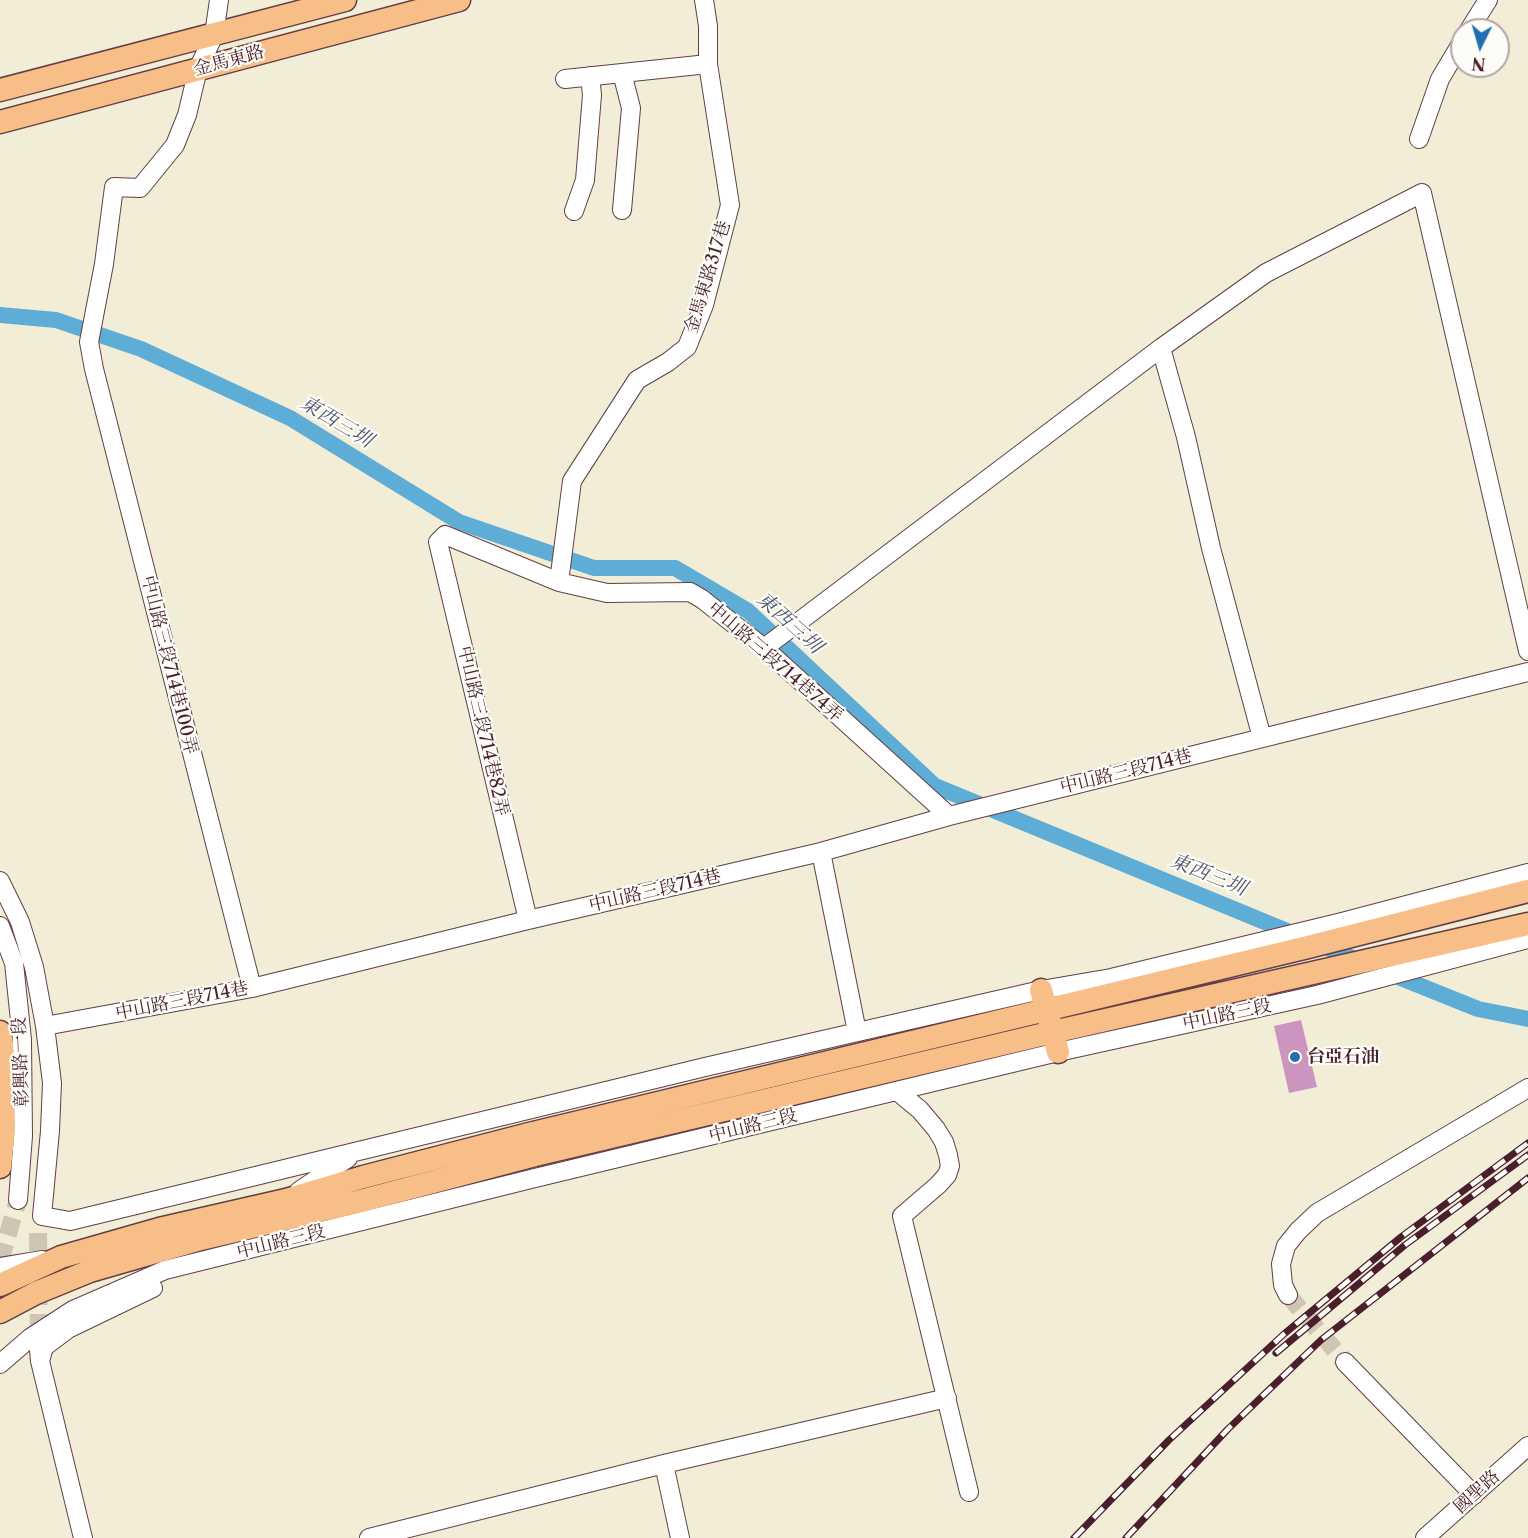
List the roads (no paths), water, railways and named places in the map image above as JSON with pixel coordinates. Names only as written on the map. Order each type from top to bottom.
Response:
[{"type":"main road","name":"金馬東路","points":[[0,90],[345,0]]},
{"type":"main road","name":"金馬東路","points":[[0,122],[459,0]]},
{"type":"main road","points":[[1514,889],[1524,933]]},
{"type":"main road","name":"中山路三段","points":[[0,1312],[36,1293],[90,1271],[204,1249],[357,1202],[1050,1021],[1514,889]]},
{"type":"main road","name":"中山路三段","points":[[0,1285],[61,1257],[159,1229],[286,1200],[363,1177],[529,1134],[1050,1021],[1524,933]]},
{"type":"main road","name":"彰興路一段","points":[[0,1032],[4,1129],[0,1167]]},
{"type":"street","points":[[198,69],[214,35],[219,0]]},
{"type":"street","name":"金馬東路317巷","points":[[559,582],[572,481],[637,380],[668,362],[687,347],[704,305],[730,206],[708,64],[708,27],[704,0]]},
{"type":"street","points":[[1477,18],[1488,0]]},
{"type":"street","points":[[1419,139],[1440,79],[1450,62]]},
{"type":"street","points":[[565,79],[708,64]]},
{"type":"street","name":"中山路三段714巷100弄","points":[[198,69],[187,115],[175,145],[140,188],[114,187],[104,264],[89,342],[252,988]]},
{"type":"street","points":[[622,73],[631,108],[622,210]]},
{"type":"street","points":[[574,211],[585,180],[592,95],[590,76]]},
{"type":"street","points":[[764,648],[1161,348],[1266,273],[1422,193],[1528,651]]},
{"type":"street","points":[[1161,348],[1186,437],[1211,548],[1262,738]]},
{"type":"street","name":"中山路三段714巷74弄","points":[[438,542],[445,535],[559,582],[607,593],[690,592],[764,648],[950,816]]},
{"type":"street","name":"中山路三段714巷82弄","points":[[438,542],[528,920]]},
{"type":"street","name":"中山路三段714巷","points":[[45,1026],[252,988],[528,920],[821,852],[950,816],[1528,672]]},
{"type":"street","points":[[821,852],[857,1032]]},
{"type":"street","name":"中山路三段","points":[[1514,889],[1528,873]]},
{"type":"street","points":[[0,881],[20,922],[31,956],[45,1026]]},
{"type":"street","name":"彰興路一段","points":[[0,926],[14,963],[22,1040],[23,1136],[18,1200]]},
{"type":"street","name":"中山路三段","points":[[45,1026],[52,1083],[50,1131],[40,1225],[70,1221],[857,1032],[1050,1021]]},
{"type":"street","name":"中山路三段","points":[[0,1364],[30,1338],[73,1310],[165,1270],[204,1249],[271,1245],[535,1178],[897,1091],[1050,1021]]},
{"type":"street","points":[[1288,1295],[1283,1285],[1281,1264],[1286,1246],[1317,1213],[1528,1088]]},
{"type":"street","points":[[897,1091],[920,1110],[936,1129],[944,1142],[950,1166],[947,1175],[938,1185],[902,1216],[969,1492]]},
{"type":"street","points":[[286,1200],[357,1152]]},
{"type":"street","points":[[535,1155],[535,1178]]},
{"type":"street","points":[[298,1167],[333,1170],[363,1177]]},
{"type":"street","points":[[82,1538],[40,1354],[44,1347],[68,1329],[204,1249]]},
{"type":"street","points":[[0,1267],[61,1257]]},
{"type":"street","points":[[1345,1362],[1474,1495]]},
{"type":"street","points":[[375,1537],[663,1464],[947,1398]]},
{"type":"street","name":"國聖路","points":[[1425,1538],[1528,1446]]},
{"type":"street","points":[[663,1464],[680,1538]]},
{"type":"waterway","name":"東西三圳","points":[[0,315],[56,320],[141,349],[290,418],[459,522],[594,568],[675,568],[748,611],[935,786],[1362,962]]},
{"type":"waterway","name":"東西三圳","points":[[1386,972],[1478,1009],[1528,1019]]},
{"type":"tunnel","points":[[0,1261],[18,1200]]},
{"type":"tunnel","points":[[38,1233],[39,1346]]},
{"type":"tunnel","points":[[1288,1295],[1345,1362]]},
{"type":"railway","points":[[1074,1538],[1169,1440],[1284,1334],[1401,1237],[1528,1143]]},
{"type":"railway","points":[[1276,1353],[1405,1245],[1528,1155]]},
{"type":"railway","points":[[1126,1538],[1228,1429],[1321,1340],[1528,1178]]},
{"type":"place","name":"台亞石油","points":[[1295,1057]]}]
